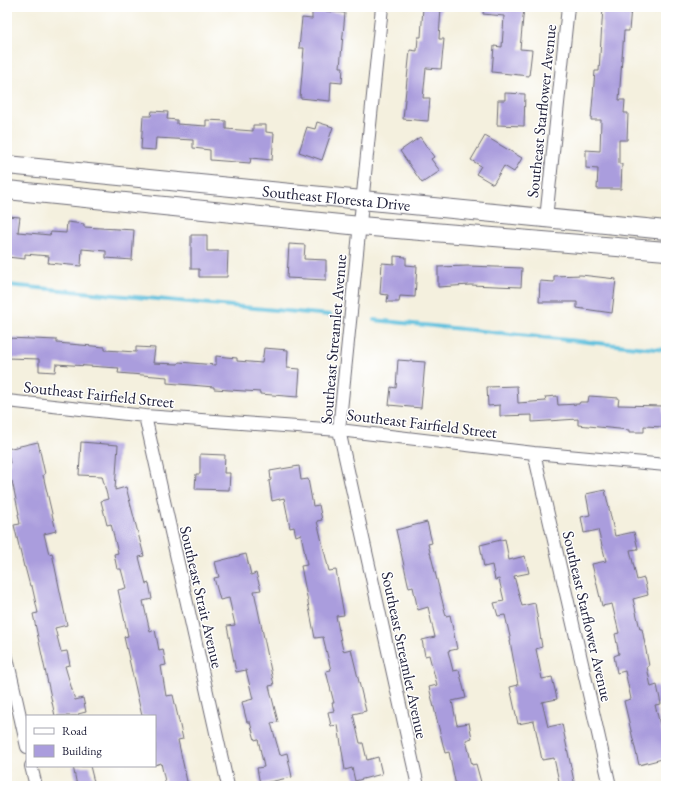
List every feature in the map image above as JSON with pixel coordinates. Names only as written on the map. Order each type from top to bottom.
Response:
[{"type":"street","name":"Southeast Streamlet Avenue","points":[[382,7],[339,430],[418,786]]},
{"type":"street","name":"Southeast Starflower Avenue","points":[[546,219],[568,7]]},
{"type":"street","name":"Southeast Floresta Drive","points":[[7,165],[666,230]]},
{"type":"street","name":"Southeast Floresta Drive","points":[[7,190],[360,226],[666,251]]},
{"type":"street","name":"Southeast Fairfield Street","points":[[7,401],[145,416],[339,430],[534,453],[666,465]]},
{"type":"street","name":"Southeast Strait Avenue","points":[[145,416],[228,786]]},
{"type":"street","name":"Southeast Starflower Avenue","points":[[534,453],[610,786]]},
{"type":"street","points":[[7,658],[26,743]]},
{"type":"street","points":[[31,767],[36,786]]},
{"type":"building","points":[[423,7],[441,7],[439,39],[444,39],[441,69],[426,68],[423,98],[430,98],[428,121],[403,119],[410,50],[417,51],[418,37],[421,37]]},
{"type":"building","points":[[484,7],[524,7],[520,49],[532,50],[529,76],[492,72],[494,46],[502,47],[504,16],[483,14]]},
{"type":"building","points":[[603,7],[631,7],[629,31],[624,31],[619,100],[625,100],[624,113],[628,113],[627,140],[619,140],[619,164],[622,164],[621,189],[597,189],[598,169],[586,168],[586,150],[600,151],[601,120],[591,120],[595,71],[599,71]]},
{"type":"building","points":[[312,10],[345,13],[340,67],[343,67],[342,83],[331,82],[330,101],[300,98],[304,48],[299,48],[302,18],[312,19]]},
{"type":"building","points":[[505,93],[525,94],[524,126],[497,125],[498,100],[505,100]]},
{"type":"building","points":[[152,111],[168,112],[167,119],[177,120],[177,124],[206,126],[206,120],[226,121],[226,129],[253,131],[253,125],[266,125],[266,132],[274,133],[272,160],[251,158],[250,163],[210,160],[210,150],[193,148],[193,140],[156,138],[155,150],[141,149],[143,116],[151,116]]},
{"type":"building","points":[[317,122],[333,127],[322,160],[299,152],[307,127],[315,129]]},
{"type":"building","points":[[485,136],[522,158],[514,172],[504,166],[493,184],[476,174],[481,166],[471,160]]},
{"type":"building","points":[[420,137],[434,157],[431,159],[440,171],[422,183],[400,151]]},
{"type":"building","points":[[7,216],[20,217],[18,232],[50,235],[51,232],[66,233],[67,222],[84,224],[84,227],[134,230],[132,260],[106,258],[106,251],[82,249],[81,266],[48,263],[49,256],[25,254],[25,259],[7,257]]},
{"type":"building","points":[[191,235],[207,235],[207,251],[228,251],[227,277],[199,277],[199,269],[191,269]]},
{"type":"building","points":[[289,244],[305,245],[304,259],[326,260],[326,280],[287,278]]},
{"type":"building","points":[[394,256],[406,257],[406,265],[417,266],[415,297],[400,296],[399,302],[387,302],[388,295],[380,294],[382,263],[394,264]]},
{"type":"building","points":[[468,266],[522,268],[521,287],[470,285],[438,287],[438,267]]},
{"type":"building","points":[[581,275],[616,279],[612,313],[577,308],[577,302],[539,302],[540,281],[554,282],[554,276]]},
{"type":"building","points":[[7,338],[57,340],[57,343],[105,347],[105,350],[136,352],[136,347],[155,348],[153,363],[178,364],[179,362],[216,365],[216,356],[237,358],[237,361],[262,363],[264,348],[288,350],[287,368],[300,369],[298,397],[167,383],[167,377],[118,373],[119,368],[56,364],[55,372],[39,371],[39,359],[7,358]]},
{"type":"building","points":[[398,360],[425,362],[421,408],[389,405],[391,387],[396,388]]},
{"type":"building","points":[[517,386],[518,403],[546,401],[545,397],[557,396],[558,405],[579,404],[580,402],[588,402],[589,396],[619,398],[618,405],[663,406],[663,427],[644,426],[644,432],[629,432],[629,430],[578,425],[578,419],[532,422],[532,415],[500,416],[500,405],[488,406],[487,387]]},
{"type":"building","points":[[38,442],[45,474],[43,475],[56,531],[44,534],[49,554],[52,553],[67,625],[55,628],[61,652],[67,651],[70,665],[65,666],[75,700],[83,698],[86,712],[78,715],[55,715],[33,614],[38,613],[32,586],[30,586],[24,567],[14,525],[20,524],[12,481],[7,482],[7,464],[10,463],[7,449]]},
{"type":"building","points":[[81,442],[118,445],[115,490],[126,487],[144,556],[139,557],[146,584],[149,583],[152,599],[143,601],[150,632],[155,630],[159,650],[163,649],[166,665],[161,666],[166,696],[173,695],[183,739],[178,740],[188,786],[166,786],[161,763],[156,765],[156,715],[142,715],[124,637],[128,636],[118,590],[126,588],[121,569],[117,569],[114,554],[118,553],[111,524],[107,525],[101,501],[108,499],[102,476],[79,475]]},
{"type":"building","points":[[200,454],[225,455],[224,473],[230,473],[229,490],[195,489],[196,474],[200,474]]},
{"type":"building","points":[[299,466],[301,480],[308,479],[313,506],[319,505],[322,520],[317,521],[329,571],[336,570],[344,615],[336,616],[343,651],[351,649],[366,711],[353,714],[360,743],[363,743],[367,760],[378,757],[382,774],[355,781],[352,768],[345,770],[338,725],[331,726],[328,712],[334,711],[332,703],[334,703],[326,671],[331,670],[323,637],[315,638],[301,566],[307,565],[301,534],[296,536],[294,527],[290,528],[284,498],[272,501],[269,481],[271,480],[270,471]]},
{"type":"building","points":[[605,490],[615,536],[634,532],[638,549],[630,550],[637,580],[644,578],[648,595],[633,599],[640,629],[642,629],[649,666],[647,667],[651,687],[657,685],[661,704],[655,705],[664,740],[666,740],[666,758],[639,765],[624,701],[631,699],[625,671],[617,673],[614,656],[619,654],[615,634],[619,633],[612,604],[602,606],[592,564],[606,561],[598,530],[584,533],[581,517],[590,515],[586,494]]},
{"type":"building","points":[[427,522],[432,543],[428,544],[446,616],[450,615],[457,649],[448,651],[453,671],[459,670],[466,698],[452,701],[457,725],[469,723],[472,738],[466,740],[472,765],[476,764],[482,786],[456,786],[449,752],[445,753],[429,687],[437,685],[429,655],[425,656],[422,640],[435,637],[428,607],[418,610],[413,587],[409,588],[396,530]]},
{"type":"building","points":[[505,539],[509,560],[525,556],[529,573],[514,576],[522,606],[535,603],[542,647],[536,649],[542,679],[552,677],[557,699],[542,702],[548,727],[562,724],[575,786],[560,786],[554,758],[542,760],[534,721],[518,724],[510,687],[518,685],[511,641],[505,615],[498,616],[494,603],[504,601],[499,579],[495,580],[492,565],[484,567],[480,545]]},
{"type":"building","points":[[246,554],[251,575],[256,573],[261,590],[254,591],[274,685],[269,686],[278,722],[271,723],[280,755],[287,753],[292,777],[260,784],[257,768],[264,767],[258,739],[255,740],[250,722],[247,722],[242,702],[253,699],[246,670],[236,672],[227,626],[235,625],[229,598],[220,600],[214,578],[219,577],[215,562]]},
{"type":"building","points":[[73,767],[90,767],[95,786],[77,786]]},
{"type":"waterway","points":[[7,285],[330,315]]},
{"type":"waterway","points":[[374,320],[666,350]]}]
